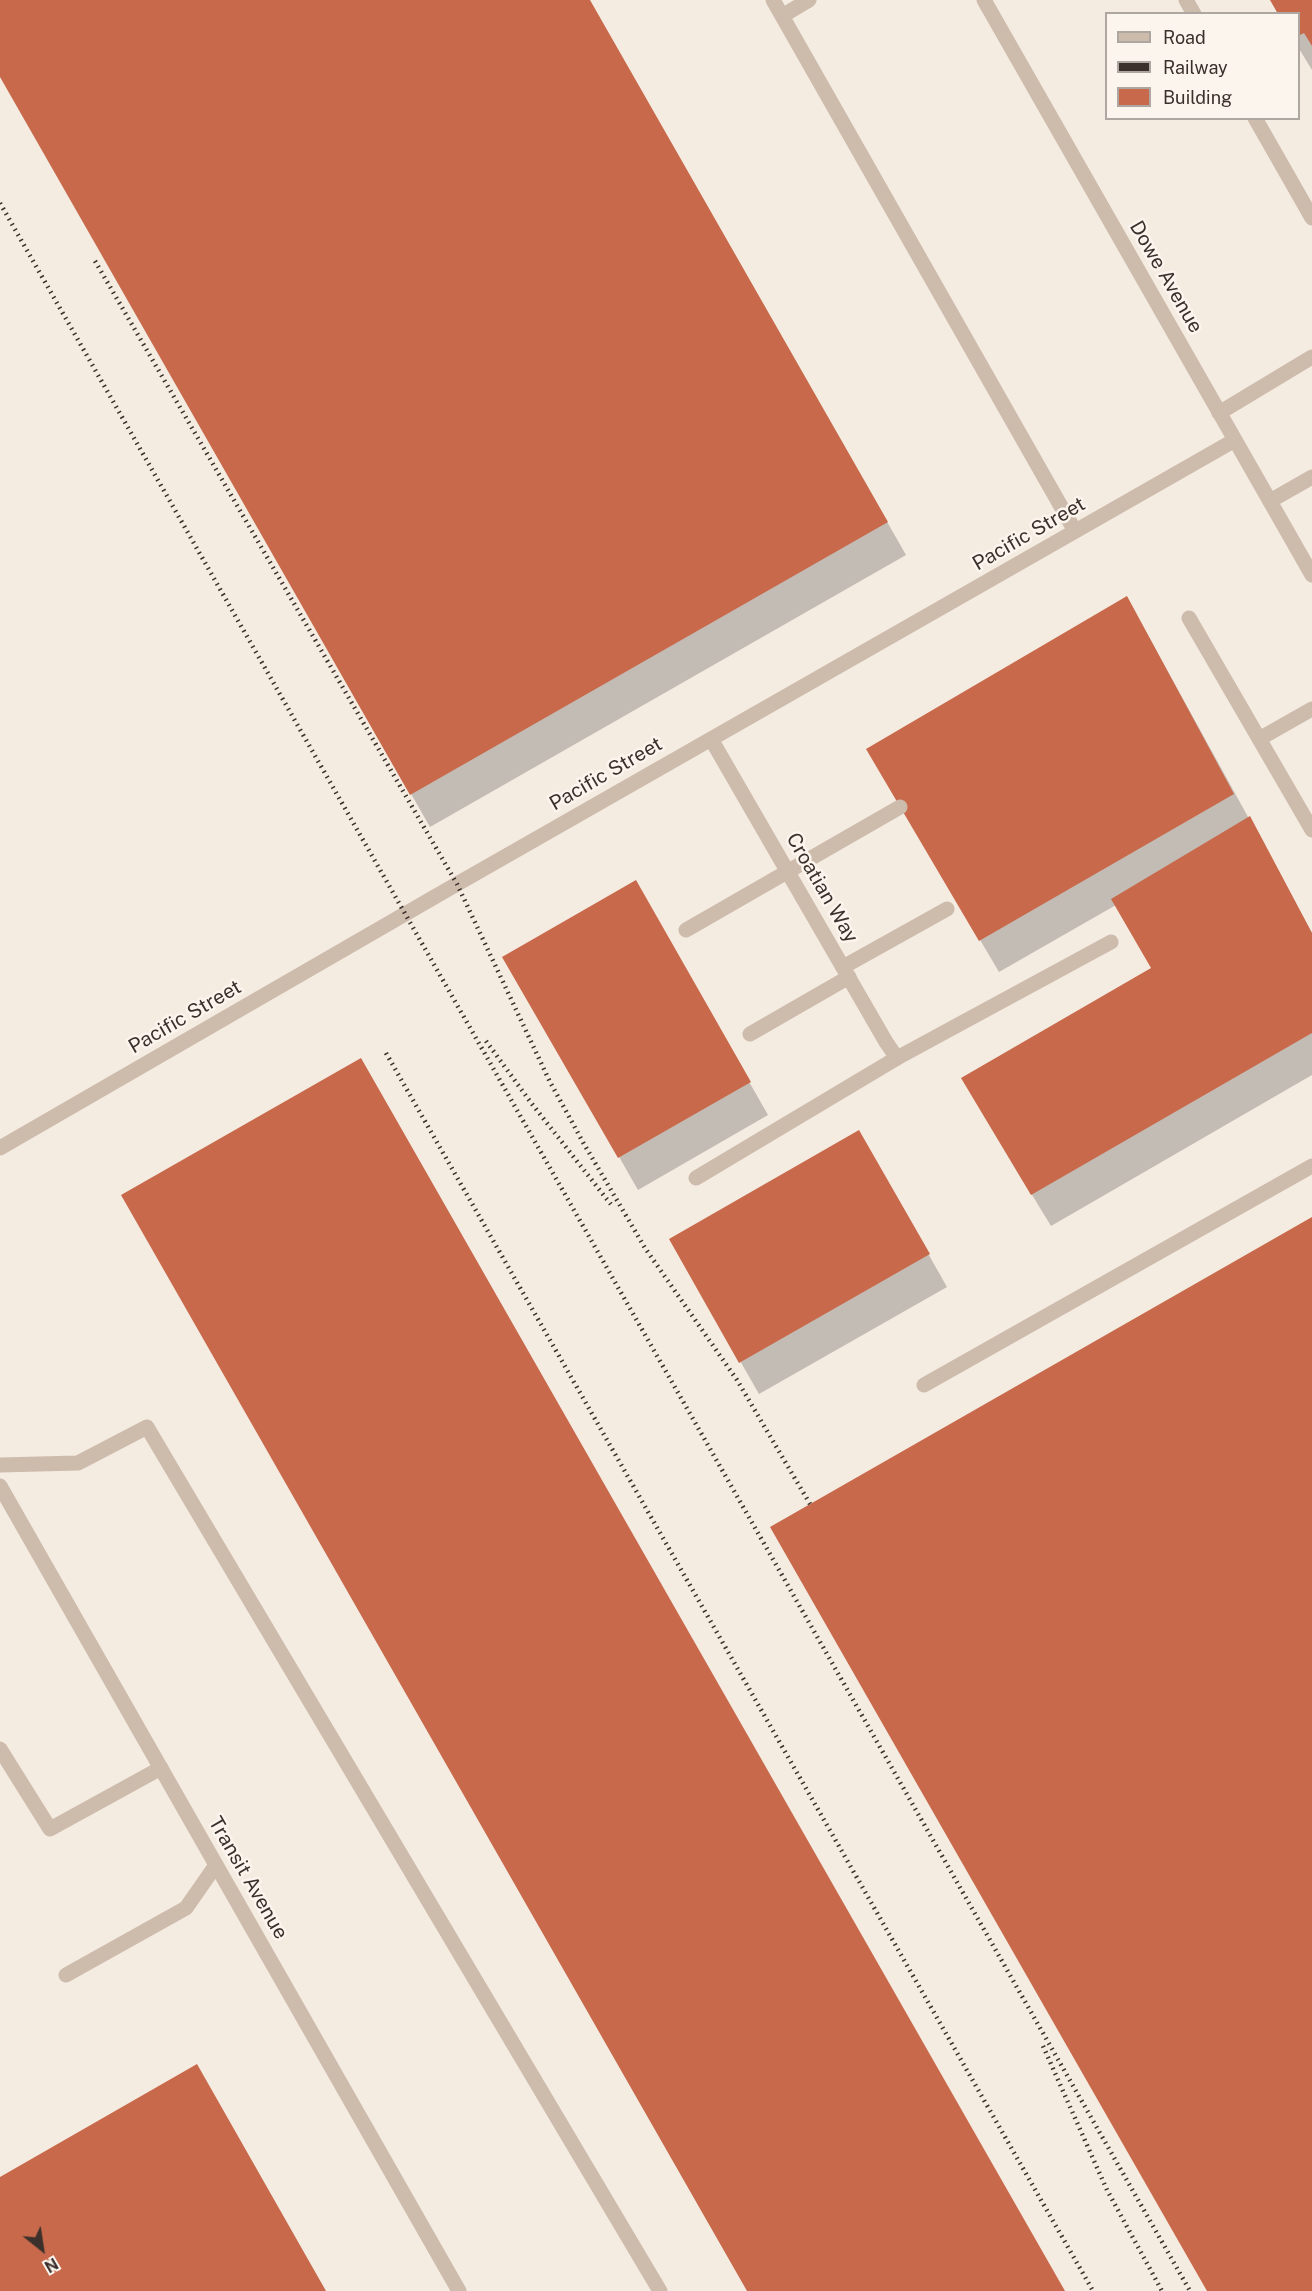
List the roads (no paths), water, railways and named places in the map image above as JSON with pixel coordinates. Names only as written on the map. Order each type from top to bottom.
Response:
[{"type":"street","points":[[773,0],[1075,531]]},
{"type":"street","points":[[782,16],[808,0]]},
{"type":"street","name":"Dowe Avenue","points":[[984,0],[1312,575]]},
{"type":"street","points":[[1256,120],[1312,218]]},
{"type":"street","points":[[1219,412],[1312,357]]},
{"type":"street","name":"Pacific Street","points":[[0,1148],[1235,440]]},
{"type":"street","points":[[1270,501],[1312,477]]},
{"type":"street","points":[[1189,618],[1312,830]]},
{"type":"street","points":[[1259,739],[1312,710]]},
{"type":"street","name":"Croatian Way","points":[[711,739],[897,1058]]},
{"type":"street","points":[[686,930],[900,807]]},
{"type":"street","points":[[750,1034],[947,909]]},
{"type":"street","points":[[696,1178],[897,1058],[1110,942]]},
{"type":"street","points":[[924,1385],[1312,1166]]},
{"type":"street","points":[[0,1465],[78,1463],[147,1427],[660,2291]]},
{"type":"street","name":"Transit Avenue","points":[[0,1486],[459,2291]]},
{"type":"street","points":[[0,1749],[50,1829],[161,1768]]},
{"type":"street","points":[[66,1975],[186,1908],[216,1865]]},
{"type":"railway","points":[[0,203],[1190,2291]]},
{"type":"railway","points":[[95,261],[457,884],[550,1082],[584,1144],[645,1248],[737,1380],[810,1504]]},
{"type":"railway","points":[[486,1041],[613,1207]]},
{"type":"railway","points":[[386,1053],[1093,2291]]},
{"type":"railway","points":[[1043,2046],[1107,2190],[1162,2291]]}]
